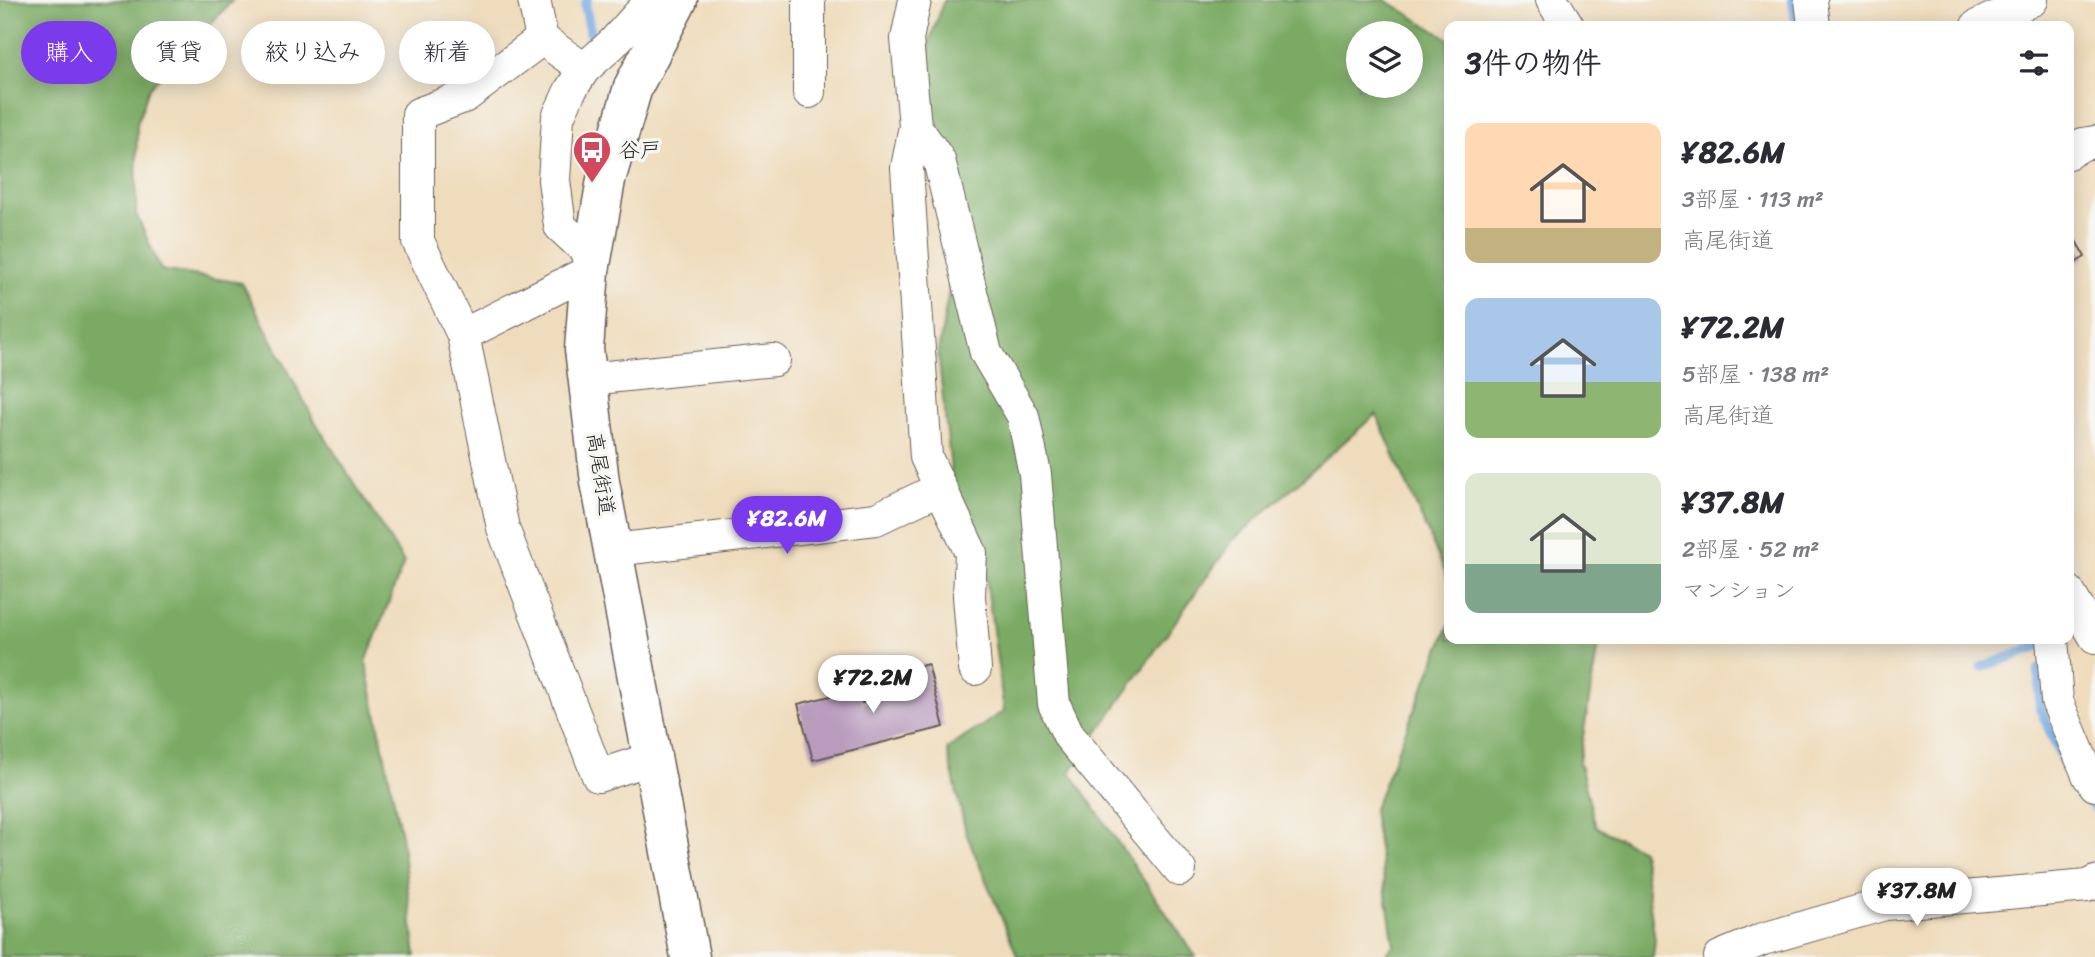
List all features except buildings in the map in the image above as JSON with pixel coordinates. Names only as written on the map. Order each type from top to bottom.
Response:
[{"type":"main road","name":"高尾街道","points":[[674,6],[633,87],[606,180],[591,263],[584,349],[600,481],[690,957]]},
{"type":"street","points":[[534,0],[542,39],[584,69]]},
{"type":"street","points":[[809,0],[809,92]]},
{"type":"street","points":[[915,0],[907,39],[915,126],[907,168],[926,457],[971,553],[969,596],[975,669]]},
{"type":"street","points":[[1552,0],[1565,21]]},
{"type":"street","points":[[1811,0],[1813,21]]},
{"type":"street","points":[[1987,21],[2032,0]]},
{"type":"street","points":[[463,335],[591,263],[560,226],[554,180],[558,117],[584,69],[641,12],[674,6]]},
{"type":"street","points":[[542,39],[466,96],[418,114],[418,241],[463,335],[503,528],[598,776],[653,758]]},
{"type":"street","points":[[915,126],[939,160],[986,354],[1023,416],[1035,474],[1054,704],[1069,736],[1180,870]]},
{"type":"street","points":[[2074,149],[2083,144],[2095,142]]},
{"type":"street","points":[[588,379],[774,360]]},
{"type":"street","points":[[614,550],[876,519],[939,489]]},
{"type":"street","points":[[2074,601],[2095,637]]},
{"type":"street","points":[[2052,644],[2057,701],[2089,777],[2095,785]]},
{"type":"street","points":[[1720,957],[1763,939],[1885,904],[2087,886],[2095,882]]},
{"type":"green space","points":[[0,0],[233,0],[213,21],[131,21],[131,84],[153,84],[137,124],[136,214],[161,270],[242,283],[314,420],[404,562],[366,662],[401,836],[416,956],[0,957]]},
{"type":"green space","points":[[944,0],[1385,0],[1419,21],[1346,21],[1346,98],[1423,98],[1423,23],[1444,36],[1444,570],[1376,414],[1232,541],[1070,772],[1196,957],[1018,957],[966,833],[947,749],[1004,711],[983,556],[954,497],[938,353],[958,238],[921,123],[930,40]]},
{"type":"green space","points":[[1444,637],[1444,644],[1598,644],[1579,761],[1596,827],[1642,850],[1655,940],[1653,957],[1382,957],[1394,945],[1373,811]]},
{"type":"waterway","points":[[587,0],[585,6],[592,39]]},
{"type":"waterway","points":[[1793,0],[1796,21]]},
{"type":"waterway","points":[[1982,667],[2038,647]]},
{"type":"waterway","points":[[2039,669],[2040,708],[2065,766],[2095,808]]},
{"type":"place","name":"谷戸","points":[[592,184]]}]
